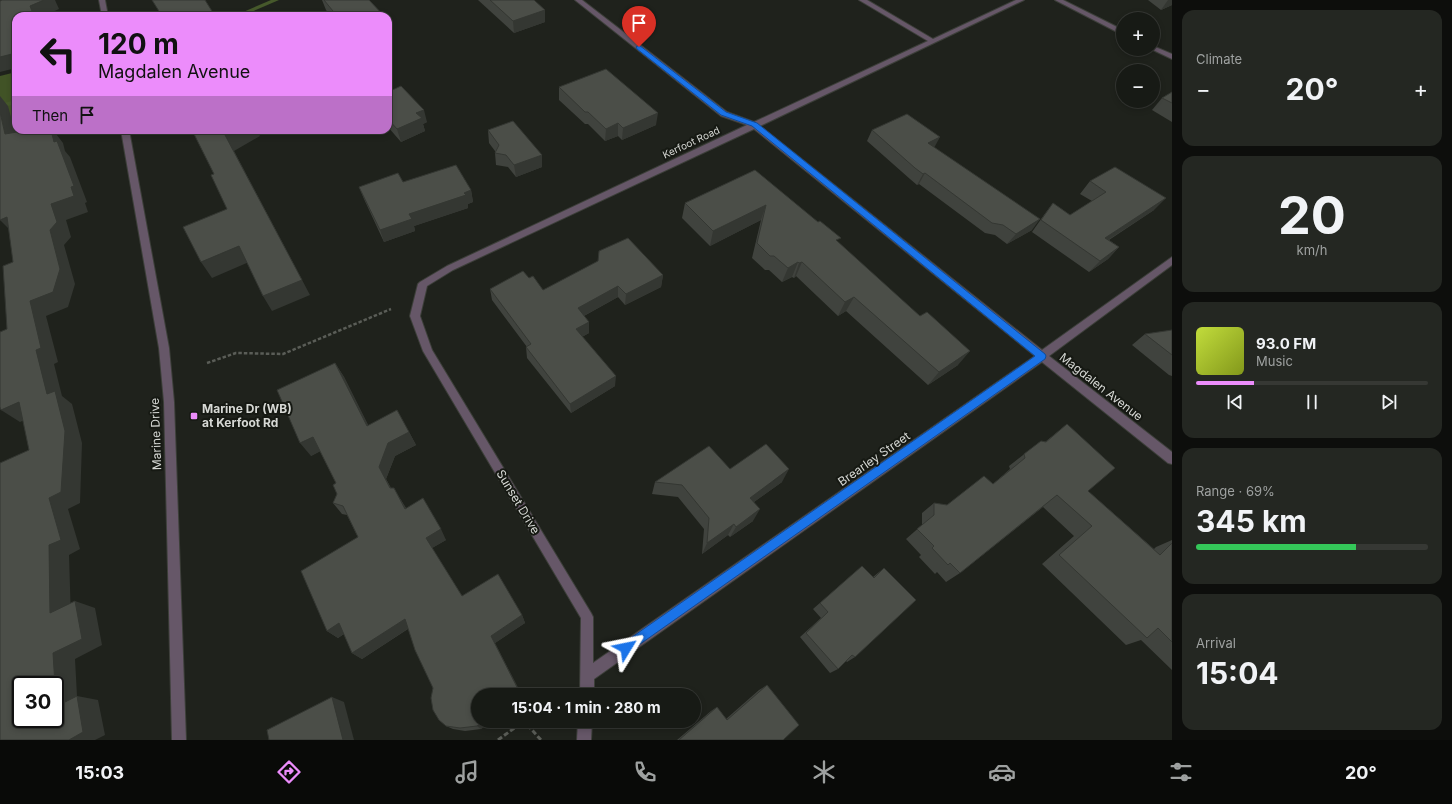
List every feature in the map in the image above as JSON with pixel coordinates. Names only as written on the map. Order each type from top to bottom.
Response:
[{"type":"street","points":[[102,0],[104,12]]},
{"type":"street","name":"Magdalen Avenue","points":[[578,0],[724,114],[754,125],[1042,356],[1172,458]]},
{"type":"street","points":[[862,0],[932,41]]},
{"type":"street","name":"Kerfoot Road","points":[[416,316],[423,284],[450,268],[1021,0]]},
{"type":"street","points":[[1058,0],[1116,29]]},
{"type":"street","points":[[1160,51],[1172,57]]},
{"type":"street","name":"Marine Drive","points":[[126,134],[164,348],[169,402],[179,740]]},
{"type":"street","name":"Brearley Street","points":[[588,675],[1042,356],[1172,260]]},
{"type":"street","name":"Sunset Drive","points":[[416,316],[428,351],[587,617],[587,688]]},
{"type":"street","points":[[584,740],[585,728]]},
{"type":"path","points":[[207,363],[236,353],[282,354],[391,309]]},
{"type":"path","points":[[498,740],[524,721],[541,740]]},
{"type":"green space","points":[[12,73],[12,134],[26,134],[0,142],[0,76]]},
{"type":"building","points":[[44,0],[30,6],[32,12],[12,12],[12,54],[0,57],[0,1]]},
{"type":"building","points":[[152,0],[205,0],[212,12],[160,12]]},
{"type":"building","points":[[324,0],[369,0],[380,12],[334,12]]},
{"type":"building","points":[[490,0],[534,0],[545,10],[513,21]]},
{"type":"building","points":[[606,69],[658,113],[623,128],[618,123],[606,129],[588,112],[585,112],[559,87]]},
{"type":"building","points":[[401,86],[424,110],[416,113],[422,118],[397,129],[392,123],[392,90]]},
{"type":"building","points":[[1172,92],[1172,103],[1162,98]]},
{"type":"building","points":[[0,112],[5,134],[52,134],[54,142],[57,141],[74,186],[71,187],[74,196],[51,204],[57,222],[50,230],[60,269],[53,292],[30,301],[41,348],[36,350],[47,394],[55,391],[65,431],[61,492],[49,498],[61,540],[49,545],[50,613],[75,601],[82,639],[53,653],[54,676],[12,676],[12,728],[64,728],[64,702],[77,696],[83,732],[69,740],[0,740],[0,463],[29,450],[19,402],[1,410],[0,407],[0,332],[7,329],[3,266],[13,262],[7,217],[0,220]]},
{"type":"building","points":[[907,114],[940,137],[928,143],[1040,219],[1016,234],[1003,225],[992,223],[925,173],[923,174],[915,168],[872,130]]},
{"type":"building","points":[[513,121],[542,155],[514,165],[506,155],[495,153],[499,145],[488,130]]},
{"type":"building","points":[[194,134],[227,134],[225,135],[302,280],[263,296],[239,246],[201,262],[183,227],[227,209],[211,175],[214,174]]},
{"type":"building","points":[[456,165],[471,190],[464,193],[466,195],[409,214],[412,219],[380,230],[359,187],[398,173],[403,182]]},
{"type":"building","points":[[1115,167],[1166,198],[1105,238],[1119,247],[1100,261],[1041,220],[1053,203],[1070,215],[1106,192],[1090,181]]},
{"type":"building","points":[[755,170],[818,222],[820,221],[841,238],[836,240],[920,316],[927,312],[970,351],[939,372],[854,297],[845,302],[802,262],[798,262],[788,268],[774,256],[770,256],[757,243],[766,205],[713,231],[685,203]]},
{"type":"building","points":[[628,238],[663,275],[626,294],[618,286],[578,308],[589,322],[576,329],[616,376],[570,404],[526,347],[531,344],[490,289],[523,271],[529,278],[533,276],[543,290],[598,261],[599,251]]},
{"type":"building","points":[[1172,330],[1172,355],[1145,334]]},
{"type":"building","points":[[335,363],[367,426],[397,410],[409,432],[388,443],[379,467],[390,488],[394,488],[405,509],[423,498],[441,529],[426,538],[462,596],[498,574],[522,615],[491,636],[517,688],[471,688],[471,727],[460,728],[446,726],[439,720],[433,710],[431,698],[433,688],[415,650],[405,619],[352,653],[339,623],[327,631],[301,571],[358,537],[343,506],[333,503],[337,494],[333,485],[336,483],[313,437],[300,443],[277,390]]},
{"type":"building","points":[[1067,424],[1115,468],[1088,491],[1160,555],[1172,543],[1172,642],[1158,628],[1147,638],[1059,555],[1092,526],[1057,495],[960,573],[950,563],[948,565],[932,548],[934,546],[917,529],[934,515],[934,503],[947,505],[984,476],[993,484],[1025,458],[1024,454],[1041,441],[1046,442]]},
{"type":"building","points":[[766,444],[789,469],[750,498],[760,509],[736,527],[734,524],[707,543],[709,518],[682,485],[655,482],[709,446],[730,469]]},
{"type":"building","points":[[862,566],[874,578],[884,568],[916,600],[855,657],[852,655],[838,669],[806,633],[828,612],[820,603]]},
{"type":"building","points":[[767,685],[799,725],[783,740],[679,740],[693,728],[701,728],[701,721],[717,707],[727,720]]},
{"type":"building","points":[[332,697],[343,740],[269,740],[267,730]]},
{"type":"waterway","points":[[247,12],[276,0]]},
{"type":"waterway","points":[[0,106],[12,103]]},
{"type":"place","name":"Marine Dr (WB) at Kerfoot Rd","points":[[194,416]]},
{"type":"route","points":[[626,648],[1042,356],[754,125],[724,114],[639,47]]}]
